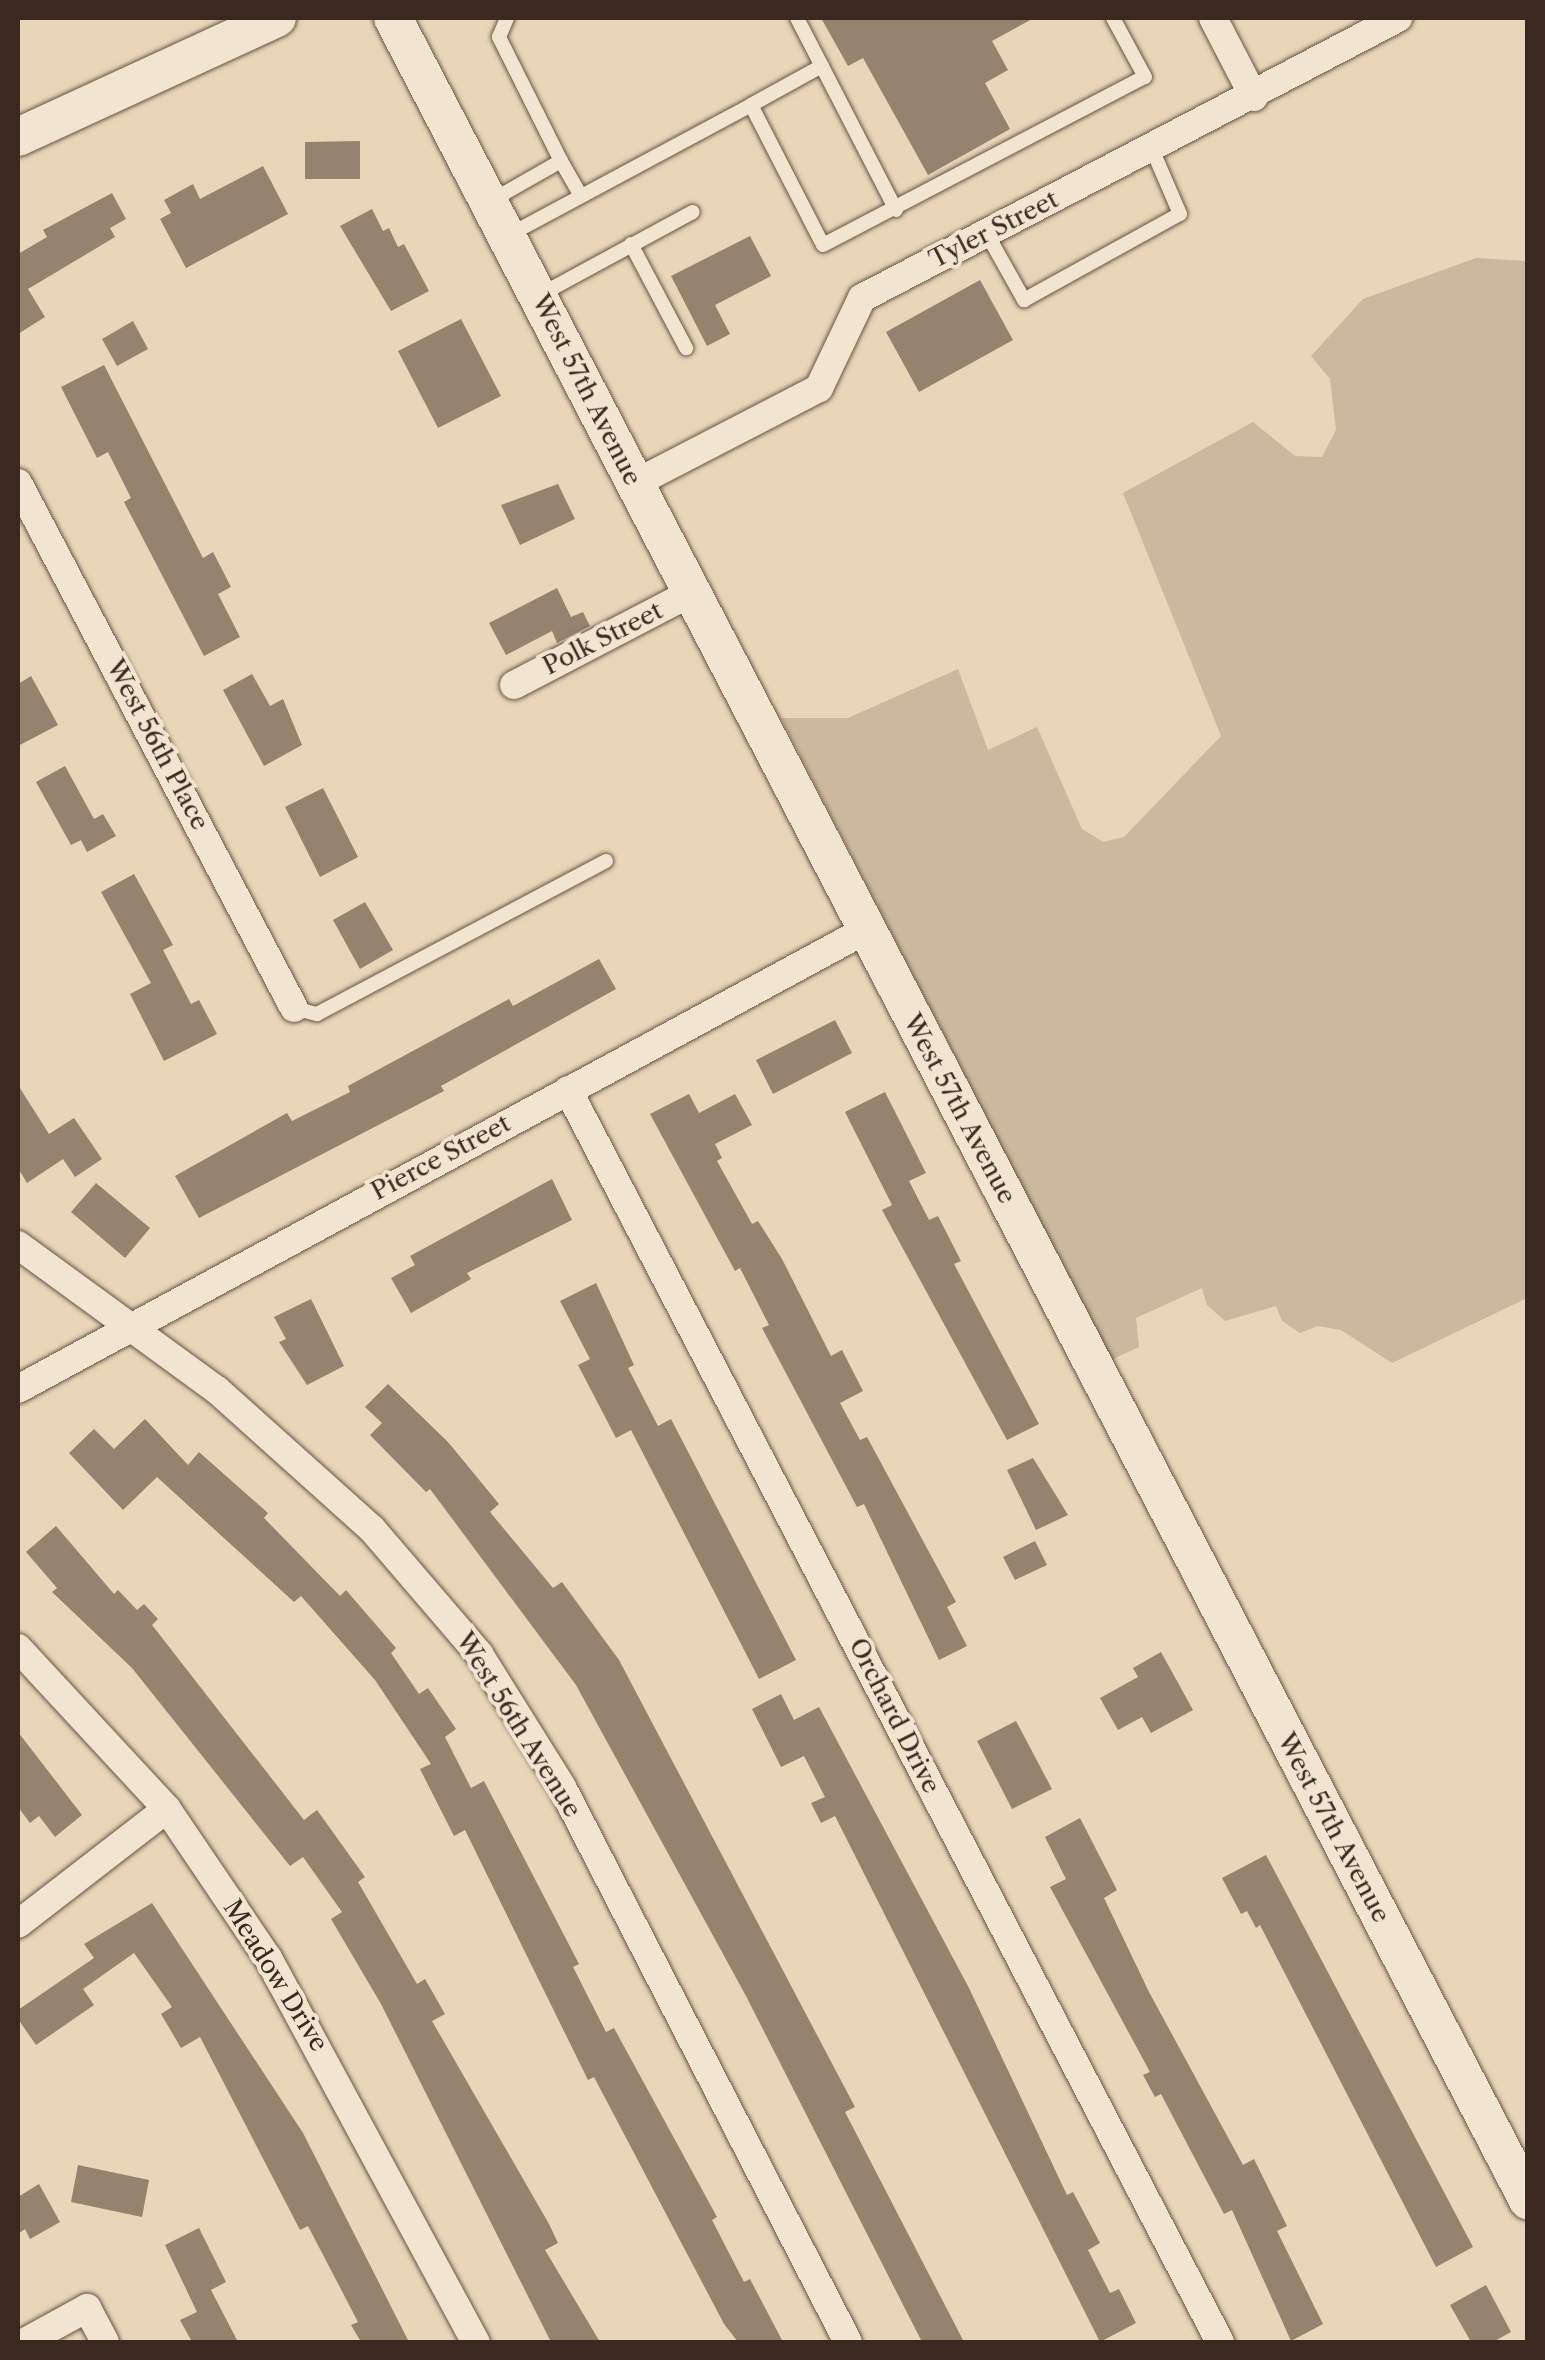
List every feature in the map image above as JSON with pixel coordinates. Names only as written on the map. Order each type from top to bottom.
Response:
[{"type":"street","name":"West 57th Avenue","points":[[392,18],[1528,2200]]},
{"type":"street","points":[[1213,18],[1254,97]]},
{"type":"street","name":"Tyler Street","points":[[634,484],[819,388],[862,298],[1254,97],[1398,18]]},
{"type":"street","points":[[18,136],[255,22]]},
{"type":"street","name":"West 56th Place","points":[[18,483],[294,1008]]},
{"type":"street","name":"Polk Street","points":[[514,684],[691,593]]},
{"type":"street","name":"Pierce Street","points":[[18,1389],[126,1326],[866,930]]},
{"type":"street","name":"Orchard Drive","points":[[568,1090],[1220,2342]]},
{"type":"street","name":"West 56th Avenue","points":[[18,1245],[217,1390],[372,1530],[479,1654],[562,1787],[848,2342]]},
{"type":"street","name":"Meadow Drive","points":[[18,1648],[168,1809],[324,2052],[476,2342]]},
{"type":"street","points":[[18,1924],[168,1809]]},
{"type":"street","points":[[25,2342],[87,2308],[105,2342]]},
{"type":"lane","points":[[507,18],[499,37],[581,196]]},
{"type":"lane","points":[[796,18],[896,210]]},
{"type":"lane","points":[[751,105],[824,245],[1145,78],[1113,18]]},
{"type":"lane","points":[[506,236],[822,66]]},
{"type":"lane","points":[[987,234],[1024,300],[1180,214],[1152,149]]},
{"type":"lane","points":[[488,202],[561,161]]},
{"type":"lane","points":[[537,296],[694,212]]},
{"type":"lane","points":[[631,244],[686,348]]},
{"type":"lane","points":[[294,1008],[317,1014],[606,861]]},
{"type":"shaded area","points":[[1476,258],[1527,261],[1527,1298],[1392,1363],[1341,1330],[1318,1326],[1300,1333],[1282,1321],[1276,1306],[1225,1321],[1207,1305],[1202,1288],[1136,1318],[1139,1347],[1111,1360],[781,718],[848,718],[958,669],[988,750],[1037,727],[1082,829],[1103,842],[1124,837],[1221,736],[1123,493],[1253,422],[1295,456],[1322,457],[1336,430],[1330,379],[1311,356],[1363,299]]},
{"type":"building","points":[[821,18],[1034,18],[992,41],[1008,70],[985,83],[1010,129],[928,175],[863,58],[848,66]]},
{"type":"building","points":[[360,141],[360,179],[305,179],[305,142]]},
{"type":"building","points":[[263,166],[288,214],[186,268],[160,219],[171,213],[164,200],[193,184],[200,199]]},
{"type":"building","points":[[112,193],[126,219],[110,228],[115,237],[28,289],[45,317],[18,334],[18,254],[47,237],[43,230]]},
{"type":"building","points":[[372,209],[383,231],[389,228],[398,247],[404,244],[429,291],[391,311],[340,226]]},
{"type":"building","points":[[750,236],[771,276],[715,305],[730,334],[707,346],[671,276]]},
{"type":"building","points":[[980,280],[1013,340],[919,392],[886,332]]},
{"type":"building","points":[[461,319],[501,396],[438,428],[398,351]]},
{"type":"building","points":[[133,321],[148,349],[117,366],[102,339]]},
{"type":"building","points":[[104,365],[203,558],[213,552],[231,587],[218,594],[240,637],[204,656],[124,502],[131,498],[108,452],[97,458],[61,387]]},
{"type":"building","points":[[558,484],[575,519],[520,545],[501,505]]},
{"type":"building","points":[[557,588],[571,617],[583,612],[590,626],[557,643],[552,631],[506,655],[489,623]]},
{"type":"building","points":[[252,674],[270,706],[283,699],[302,745],[264,766],[223,690]]},
{"type":"building","points":[[31,676],[58,725],[18,746],[18,684]]},
{"type":"building","points":[[65,766],[94,819],[103,814],[116,836],[87,852],[81,840],[71,845],[36,782]]},
{"type":"building","points":[[323,788],[358,857],[320,877],[285,807]]},
{"type":"building","points":[[134,874],[173,945],[163,950],[191,1004],[199,1000],[217,1034],[164,1061],[130,994],[151,983],[101,892]]},
{"type":"building","points":[[365,902],[393,950],[360,969],[333,920]]},
{"type":"building","points":[[599,959],[616,989],[441,1086],[444,1091],[199,1218],[175,1176],[287,1113],[292,1121],[350,1092],[348,1086],[509,999],[513,1006]]},
{"type":"building","points":[[835,1020],[852,1053],[773,1094],[756,1060]]},
{"type":"building","points":[[18,1085],[49,1134],[74,1118],[102,1159],[75,1177],[63,1159],[27,1183],[18,1168]]},
{"type":"building","points":[[885,1092],[926,1173],[909,1181],[929,1220],[938,1216],[961,1261],[954,1264],[1039,1424],[1007,1440],[882,1210],[892,1205],[845,1112]]},
{"type":"building","points":[[689,1094],[699,1113],[735,1094],[752,1125],[715,1144],[722,1158],[717,1161],[752,1224],[758,1221],[782,1259],[831,1356],[842,1350],[863,1391],[840,1403],[860,1440],[867,1437],[956,1602],[947,1607],[967,1646],[939,1660],[864,1504],[857,1507],[762,1328],[769,1325],[740,1268],[735,1271],[650,1114]]},
{"type":"building","points":[[552,1179],[572,1220],[467,1273],[471,1279],[411,1313],[391,1278],[415,1265],[410,1256]]},
{"type":"building","points":[[96,1183],[150,1228],[125,1258],[71,1212]]},
{"type":"building","points":[[596,1283],[634,1365],[628,1368],[658,1426],[671,1419],[796,1660],[759,1679],[631,1430],[616,1438],[578,1365],[590,1359],[560,1301]]},
{"type":"building","points":[[311,1299],[344,1366],[307,1385],[279,1342],[286,1339],[274,1317]]},
{"type":"building","points":[[388,1384],[448,1442],[499,1504],[490,1512],[553,1588],[562,1582],[619,1660],[855,2107],[845,2112],[964,2342],[922,2342],[746,1996],[576,1685],[430,1489],[426,1492],[370,1435],[382,1423],[365,1407]]},
{"type":"building","points":[[145,1419],[188,1465],[199,1452],[268,1513],[264,1518],[340,1596],[346,1590],[396,1648],[391,1653],[419,1694],[428,1688],[456,1729],[445,1737],[471,1788],[484,1781],[579,1964],[573,1967],[606,2032],[614,2028],[717,2217],[712,2220],[744,2282],[750,2279],[783,2342],[738,2342],[724,2324],[594,2077],[588,2080],[465,1830],[454,1836],[420,1769],[431,1764],[375,1680],[301,1596],[294,1602],[157,1477],[123,1510],[69,1453],[94,1429],[114,1449]]},
{"type":"building","points":[[1033,1458],[1068,1515],[1036,1530],[1007,1470]]},
{"type":"building","points":[[56,1526],[114,1594],[118,1590],[137,1610],[144,1604],[158,1619],[152,1625],[304,1820],[317,1810],[365,1877],[358,1882],[417,1984],[425,1979],[445,2014],[432,2021],[549,2224],[558,2243],[545,2250],[600,2342],[551,2342],[381,2004],[331,1919],[342,1912],[303,1857],[290,1866],[132,1668],[52,1592],[57,1588],[26,1552]]},
{"type":"building","points":[[1035,1541],[1047,1565],[1015,1580],[1003,1557]]},
{"type":"building","points":[[1161,1652],[1193,1710],[1151,1733],[1142,1717],[1118,1730],[1100,1698],[1138,1677],[1133,1668]]},
{"type":"building","points":[[781,1694],[794,1720],[819,1707],[969,1988],[1067,2195],[1073,2192],[1100,2243],[1088,2250],[1110,2293],[1119,2289],[1136,2323],[1100,2342],[835,1816],[821,1823],[811,1803],[825,1797],[804,1756],[781,1767],[752,1709]]},
{"type":"building","points":[[1016,1721],[1052,1789],[1012,1809],[977,1741]]},
{"type":"building","points":[[18,1732],[82,1815],[55,1837],[39,1816],[30,1823],[18,1807]]},
{"type":"building","points":[[1080,1818],[1117,1890],[1104,1898],[1149,1992],[1243,2165],[1254,2159],[1287,2226],[1277,2231],[1323,2324],[1291,2341],[1232,2210],[1224,2214],[1161,2094],[1155,2097],[1143,2075],[1150,2072],[1050,1887],[1066,1879],[1045,1837]]},
{"type":"building","points":[[1266,1855],[1473,2247],[1436,2267],[1260,1925],[1256,1928],[1247,1911],[1241,1914],[1222,1878]]},
{"type":"building","points":[[152,1903],[303,2133],[409,2342],[361,2342],[351,2325],[358,2322],[308,2226],[300,2230],[200,2037],[181,2048],[161,2014],[172,2007],[134,1953],[83,1989],[94,2005],[36,2045],[18,2019],[18,2010],[94,1958],[84,1944]]},
{"type":"building","points":[[78,2165],[149,2180],[142,2217],[71,2202]]},
{"type":"building","points":[[39,2184],[60,2222],[30,2239],[25,2229],[18,2234],[18,2197]]},
{"type":"building","points":[[199,2228],[226,2282],[211,2290],[238,2342],[192,2342],[180,2320],[197,2312],[165,2245]]},
{"type":"building","points":[[1486,2285],[1511,2332],[1493,2342],[1471,2342],[1450,2305]]}]
